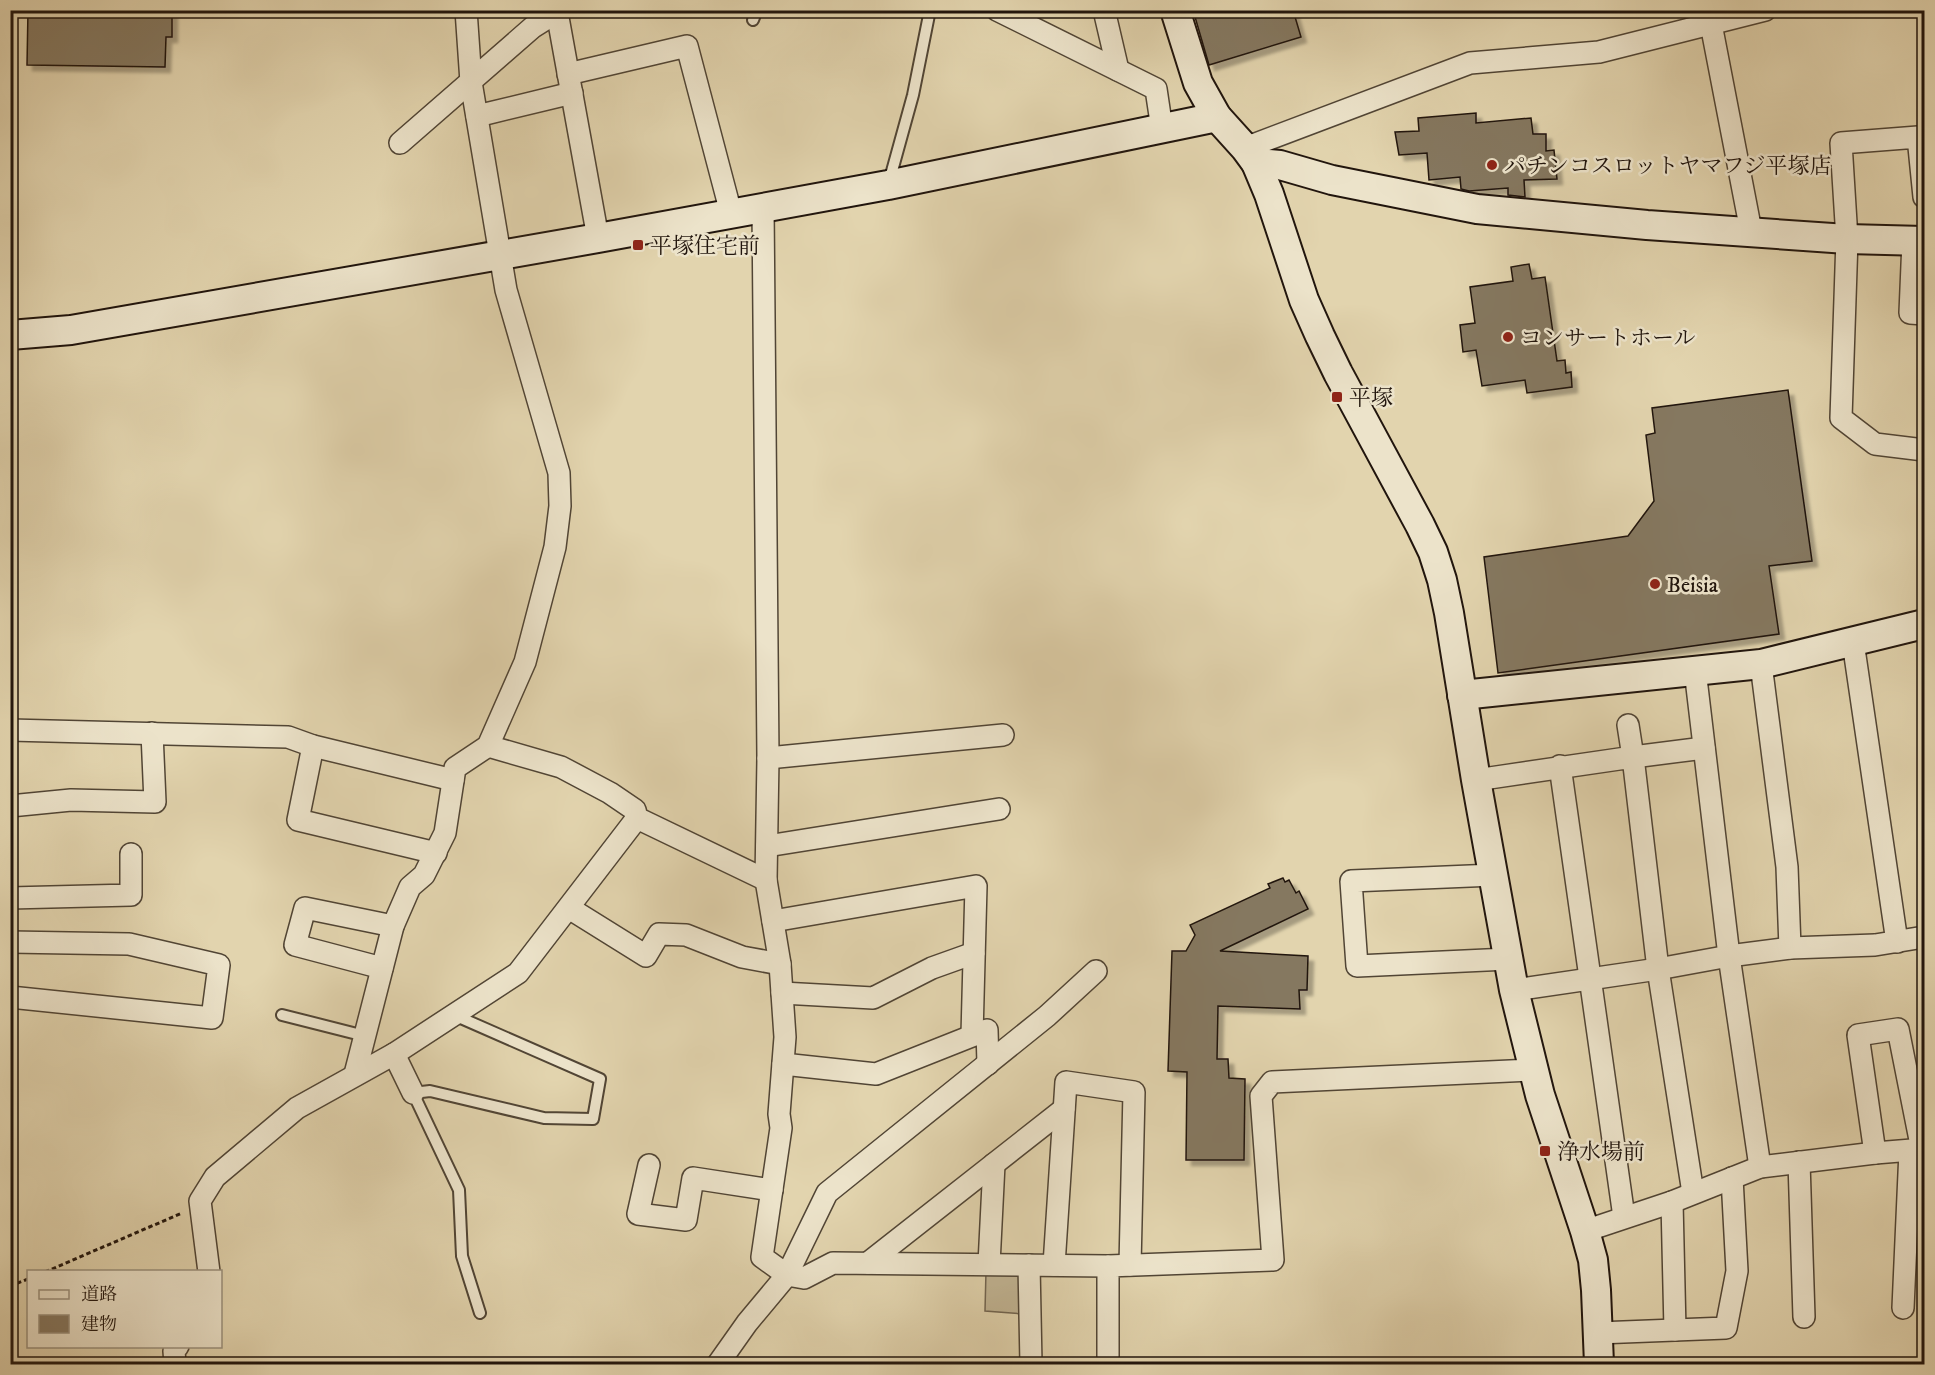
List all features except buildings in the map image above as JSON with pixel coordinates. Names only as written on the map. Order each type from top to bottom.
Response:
[{"type":"street","points":[[355,1074],[393,926],[410,887],[424,875],[445,833],[455,768],[488,746],[525,662],[555,547],[560,506],[559,473],[506,290],[471,82],[466,10]]},
{"type":"street","points":[[997,10],[1035,20],[1118,70],[1156,89],[1162,129]]},
{"type":"street","points":[[1104,10],[1118,70]]},
{"type":"street","points":[[1175,10],[1198,83],[1217,117],[1251,156],[1269,194],[1304,300],[1320,336],[1433,552],[1449,613],[1508,959],[1533,1070],[1593,1260],[1599,1365]]},
{"type":"street","points":[[1251,156],[1470,63],[1599,52],[1765,10]]},
{"type":"street","points":[[400,143],[550,14],[570,84],[598,238]]},
{"type":"street","points":[[1711,24],[1751,231]]},
{"type":"street","points":[[477,116],[687,46],[731,213]]},
{"type":"street","points":[[10,335],[71,330],[598,238],[888,185],[1217,117]]},
{"type":"street","points":[[1924,197],[1918,137],[1841,143],[1847,238],[1841,418],[1875,444],[1924,450]]},
{"type":"street","points":[[1251,156],[1332,180],[1477,209],[1647,225],[1919,241],[1910,313],[1924,314]]},
{"type":"street","points":[[763,207],[768,759],[766,880],[780,964],[785,1037],[779,1114],[782,1128],[762,1257],[788,1275],[804,1278],[833,1263],[1108,1266],[1273,1260],[1261,1095],[1272,1082],[1533,1070]]},
{"type":"street","points":[[1462,695],[1761,664],[1924,624]]},
{"type":"street","points":[[1853,642],[1897,942]]},
{"type":"street","points":[[1761,664],[1787,867],[1790,948]]},
{"type":"street","points":[[1695,670],[1729,956],[1760,1167]]},
{"type":"street","points":[[1628,725],[1634,757],[1658,969],[1693,1194]]},
{"type":"street","points":[[10,730],[288,737],[314,746],[453,780]]},
{"type":"street","points":[[10,806],[72,800],[155,802],[152,734]]},
{"type":"street","points":[[768,759],[1003,735]]},
{"type":"street","points":[[314,746],[298,820],[436,853]]},
{"type":"street","points":[[488,746],[561,767],[610,793],[635,810],[637,818]]},
{"type":"street","points":[[1476,780],[1560,766],[1704,748]]},
{"type":"street","points":[[1560,766],[1624,1217]]},
{"type":"street","points":[[767,846],[999,809]]},
{"type":"street","points":[[637,818],[766,880]]},
{"type":"street","points":[[209,1270],[200,1201],[215,1177],[297,1108],[394,1054],[518,973],[637,818]]},
{"type":"street","points":[[10,898],[131,895],[131,855]]},
{"type":"street","points":[[1494,875],[1351,881],[1357,966],[1508,959]]},
{"type":"street","points":[[773,921],[976,886],[972,1035]]},
{"type":"street","points":[[382,968],[296,945],[304,908],[393,926]]},
{"type":"street","points":[[569,908],[646,956],[659,934],[686,935],[742,957],[780,964]]},
{"type":"street","points":[[1515,990],[1790,948],[1875,945],[1924,937]]},
{"type":"street","points":[[10,942],[129,945],[219,965],[212,1018],[10,997]]},
{"type":"street","points":[[783,993],[873,998],[932,968],[974,953]]},
{"type":"street","points":[[718,1365],[747,1323],[788,1275],[827,1193],[1047,1016],[1096,971]]},
{"type":"street","points":[[1875,1153],[1858,1035],[1898,1029],[1919,1150],[1903,1308]]},
{"type":"street","points":[[783,1064],[876,1074],[987,1030],[988,1064]]},
{"type":"street","points":[[394,1054],[413,1093]]},
{"type":"street","points":[[1054,1265],[1066,1082],[1134,1092],[1130,1265]]},
{"type":"street","points":[[868,1263],[1064,1109]]},
{"type":"street","points":[[1585,1231],[1672,1202],[1760,1167],[1919,1150]]},
{"type":"street","points":[[1799,1162],[1804,1317]]},
{"type":"street","points":[[988,1264],[994,1164]]},
{"type":"street","points":[[649,1165],[638,1214],[686,1220],[693,1178],[772,1190]]},
{"type":"street","points":[[1598,1333],[1726,1328],[1737,1271],[1732,1178]]},
{"type":"street","points":[[1672,1202],[1675,1330]]},
{"type":"street","points":[[1029,1265],[1031,1365]]},
{"type":"street","points":[[1108,1266],[1108,1365]]},
{"type":"street","points":[[175,1365],[174,1351],[177,1348]]},
{"type":"lane","points":[[888,185],[913,95],[930,10]]},
{"type":"lane","points":[[282,1015],[365,1036]]},
{"type":"lane","points":[[454,1015],[600,1079],[593,1119],[544,1118],[430,1091],[413,1093],[459,1190],[462,1256],[480,1313]]},
{"type":"path","points":[[50,1270],[201,1205]]},
{"type":"path","points":[[10,1286],[27,1279]]},
{"type":"shaded area","points":[[986,1271],[1019,1272],[1023,1314],[985,1311]]},
{"type":"place","name":"パチンコスロットヤマフジ平塚店","points":[[1492,165]]},
{"type":"place","name":"平塚住宅前","points":[[638,245]]},
{"type":"place","name":"コンサートホール","points":[[1508,337]]},
{"type":"place","name":"平塚","points":[[1337,397]]},
{"type":"place","name":"Beisia","points":[[1655,584]]},
{"type":"place","name":"浄水場前","points":[[1545,1151]]}]
